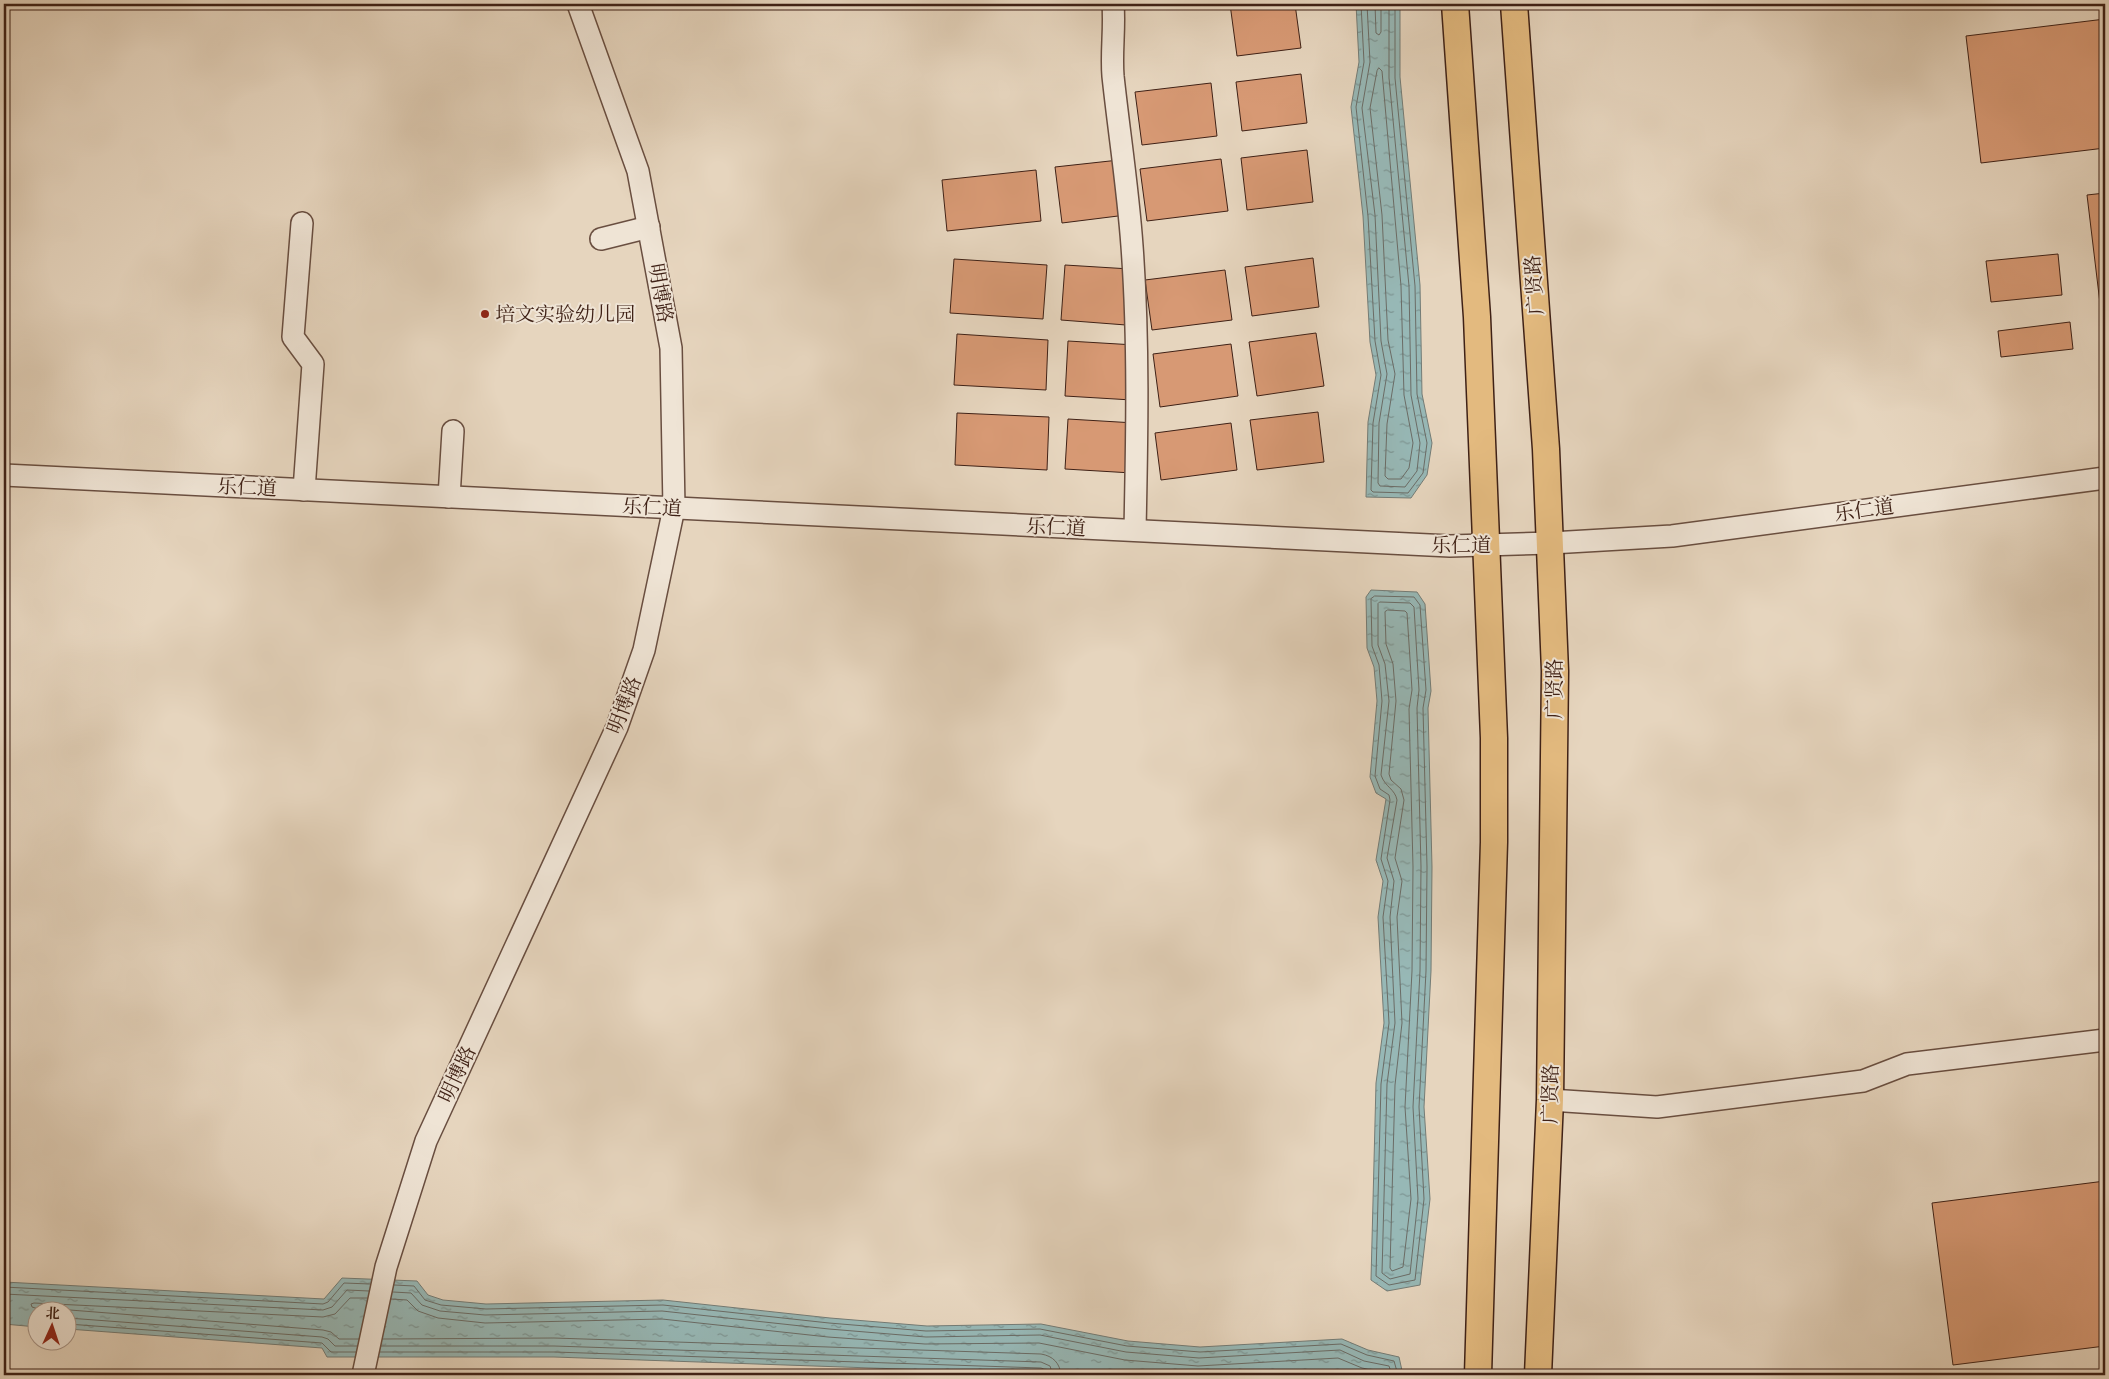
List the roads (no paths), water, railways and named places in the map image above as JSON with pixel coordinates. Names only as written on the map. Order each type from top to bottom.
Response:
[{"type":"main road","points":[[1455,4],[1477,317],[1488,545],[1494,738],[1494,842],[1478,1375]]},
{"type":"main road","name":"广贤路","points":[[1514,4],[1546,449],[1555,671],[1550,1100],[1538,1375]]},
{"type":"street","name":"明博路","points":[[364,1375],[386,1268],[426,1141],[617,727],[644,650],[674,508],[671,348],[649,227],[638,171],[578,4]]},
{"type":"street","points":[[1113,4],[1113,74],[1123,143],[1132,246],[1136,332],[1138,411],[1135,530]]},
{"type":"street","points":[[302,223],[293,337],[313,364],[304,490]]},
{"type":"street","points":[[601,239],[649,227]]},
{"type":"street","points":[[448,497],[453,431]]},
{"type":"street","name":"乐仁道","points":[[4,475],[1440,545],[1551,543],[1672,536],[2105,478]]},
{"type":"street","points":[[1550,1100],[1657,1107],[1863,1081],[1907,1064],[2105,1040]]},
{"type":"water","points":[[1356,4],[1400,4],[1400,77],[1420,285],[1422,394],[1432,443],[1427,475],[1411,498],[1366,497],[1368,422],[1376,375],[1370,342],[1363,216],[1351,107],[1359,62]]},
{"type":"water","points":[[1371,590],[1417,592],[1425,604],[1431,691],[1428,708],[1432,867],[1431,971],[1424,1107],[1430,1199],[1420,1285],[1387,1291],[1371,1280],[1376,1083],[1384,1023],[1378,917],[1383,881],[1376,860],[1386,799],[1376,793],[1370,777],[1377,701],[1374,667],[1367,648],[1366,597]]},
{"type":"water","points":[[342,1278],[417,1281],[428,1295],[443,1300],[486,1304],[663,1300],[830,1318],[927,1326],[1041,1324],[1128,1341],[1200,1347],[1342,1339],[1368,1350],[1399,1357],[1403,1375],[1074,1375],[554,1357],[327,1357],[322,1348],[78,1330],[78,1302],[28,1302],[28,1326],[4,1324],[4,1282],[324,1299]]},
{"type":"place","name":"培文实验幼儿园","points":[[485,314]]}]
